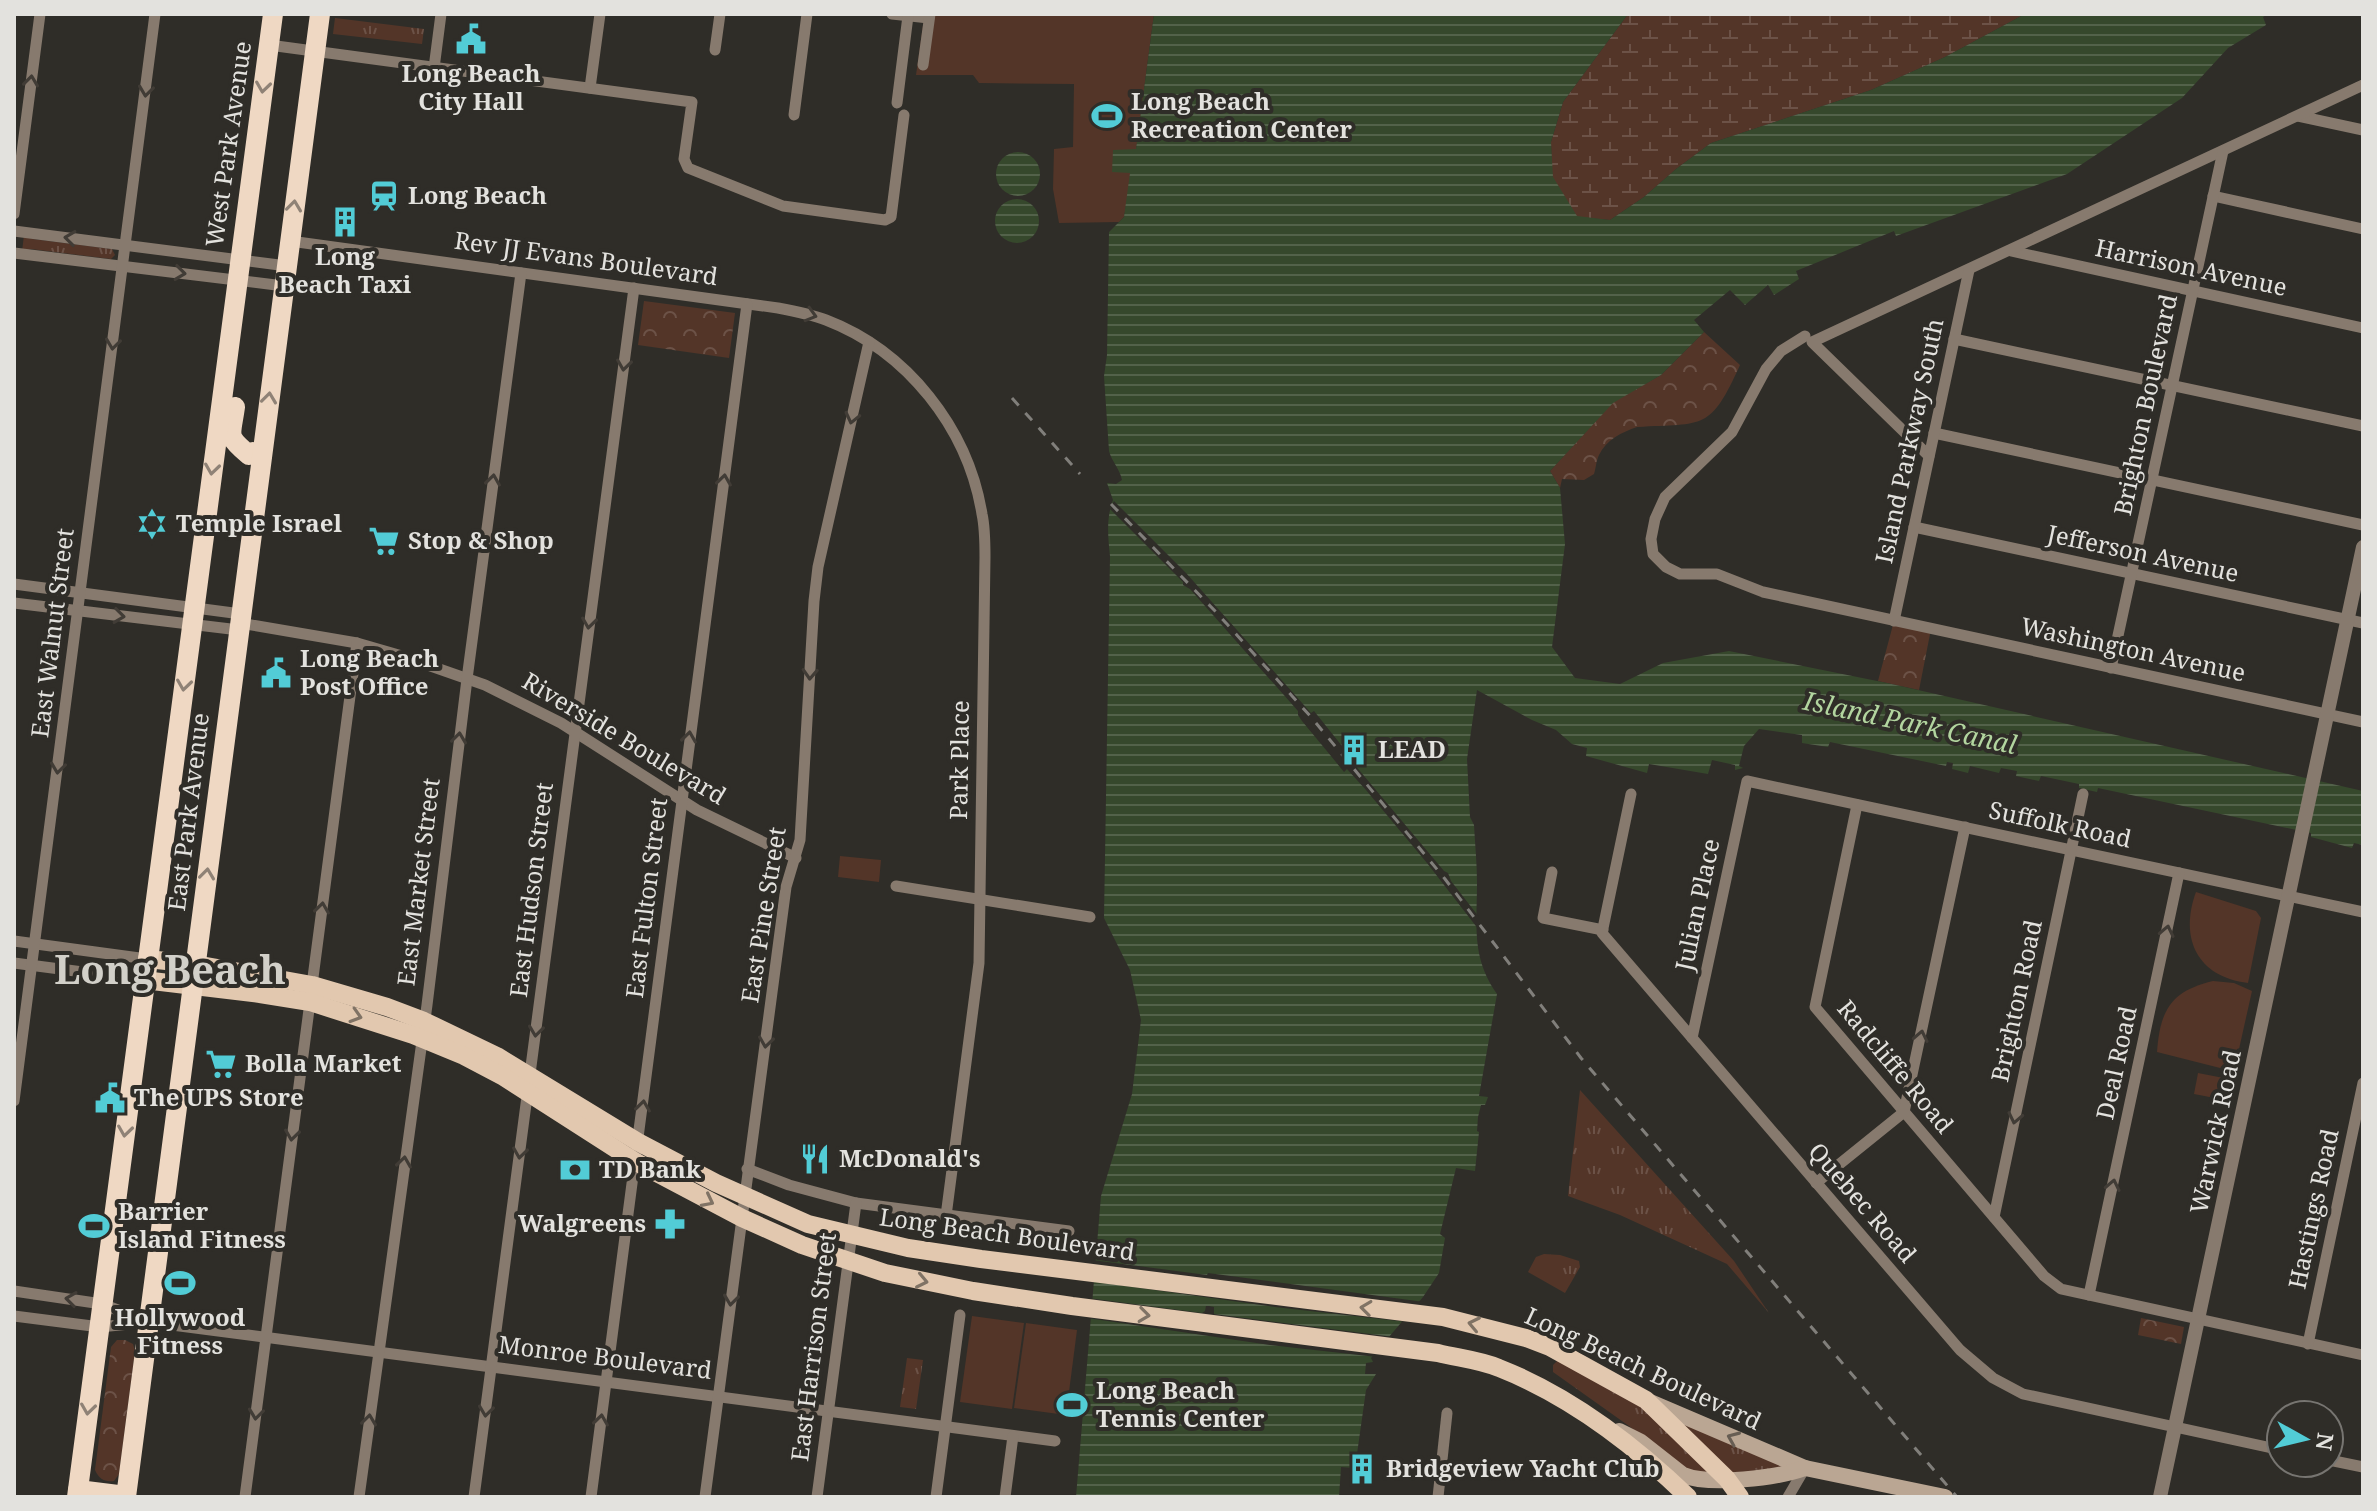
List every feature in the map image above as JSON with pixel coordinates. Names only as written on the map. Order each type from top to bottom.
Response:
[{"type":"highway","name":"West Park Avenue","points":[[239,270],[273,14]]},
{"type":"highway","points":[[285,276],[320,14]]},
{"type":"highway","name":"East Park Avenue","points":[[77,1494],[239,270]]},
{"type":"highway","name":"East Park Avenue","points":[[126,1497],[285,276]]},
{"type":"highway","points":[[227,362],[237,387],[231,438],[249,455],[253,452],[262,455]]},
{"type":"highway","points":[[77,1494],[126,1497]]},
{"type":"main road","name":"Long Beach Boulevard","points":[[147,959],[195,964],[311,993],[423,1030],[464,1056],[529,1084],[716,1183],[808,1224],[908,1248],[1443,1317],[1500,1330],[1550,1347],[1646,1400],[1805,1468]]},
{"type":"main road","name":"Long Beach Boulevard","points":[[144,980],[311,993]]},
{"type":"main road","name":"Long Beach Boulevard","points":[[529,1084],[636,1162],[742,1218],[802,1245],[885,1273],[944,1286],[1072,1306],[1438,1353],[1497,1367],[1641,1442],[1683,1475],[1697,1479],[1771,1477],[1805,1468]]},
{"type":"main road","points":[[1646,1400],[1727,1479],[1740,1497]]},
{"type":"main road","points":[[1595,1419],[1688,1497]]},
{"type":"main road","points":[[1805,1468],[1898,1492],[1945,1497]]},
{"type":"street","points":[[14,214],[40,14]]},
{"type":"street","name":"East Walnut Street","points":[[14,1101],[155,14]]},
{"type":"street","points":[[434,68],[441,14]]},
{"type":"street","points":[[590,88],[600,14]]},
{"type":"street","points":[[715,50],[720,14]]},
{"type":"street","points":[[794,115],[807,14]]},
{"type":"street","points":[[892,14],[929,16],[923,65]]},
{"type":"street","points":[[897,103],[908,16]]},
{"type":"street","points":[[269,45],[692,102],[684,159],[689,169],[783,206],[885,220],[891,218],[904,115]]},
{"type":"street","points":[[1929,456],[1808,339],[2011,251],[2363,85]]},
{"type":"street","points":[[2297,116],[2363,130]]},
{"type":"street","name":"Brighton Boulevard","points":[[2111,668],[2223,151]]},
{"type":"street","points":[[2213,196],[2363,229]]},
{"type":"street","points":[[14,231],[126,245],[239,270],[285,276]]},
{"type":"street","name":"Rev JJ Evans Boulevard","points":[[290,241],[747,304],[815,316],[869,342]]},
{"type":"street","name":"Harrison Avenue","points":[[2011,251],[2363,328]]},
{"type":"street","points":[[14,253],[123,266],[239,270],[285,276]]},
{"type":"street","name":"Island Parkway South","points":[[1894,621],[1969,270]]},
{"type":"street","name":"East Market Street","points":[[359,1497],[521,273]]},
{"type":"street","name":"East Hudson Street","points":[[474,1497],[634,288]]},
{"type":"street","name":"East Fulton Street","points":[[591,1497],[747,304]]},
{"type":"street","name":"Washington Avenue","points":[[1808,339],[1781,351],[1766,369],[1732,432],[1665,497],[1655,519],[1651,539],[1653,554],[1666,567],[1680,574],[1717,574],[1763,592],[2363,722]]},
{"type":"street","points":[[1954,339],[2363,426]]},
{"type":"street","name":"East Pine Street","points":[[705,1497],[786,887],[800,840],[818,567],[869,342]]},
{"type":"street","name":"Park Place","points":[[869,342],[917,382],[945,418],[966,457],[983,516],[979,963],[946,1216]]},
{"type":"street","points":[[1934,433],[2363,525]]},
{"type":"street","name":"Jefferson Avenue","points":[[1914,527],[2363,623]]},
{"type":"street","name":"Warwick Road","points":[[2160,1497],[2363,547]]},
{"type":"street","name":"Riverside Boulevard","points":[[14,584],[81,593],[193,616],[357,643],[402,656],[520,701],[736,831],[796,858]]},
{"type":"street","name":"Riverside Boulevard","points":[[14,603],[78,611],[193,616]]},
{"type":"street","points":[[245,1497],[357,643]]},
{"type":"street","name":"Suffolk Road","points":[[1747,781],[2363,912]]},
{"type":"street","name":"Julian Place","points":[[1692,1038],[1747,781]]},
{"type":"street","points":[[1552,872],[1543,918],[1603,930],[1631,794]]},
{"type":"street","name":"Brighton Road","points":[[1994,1217],[2083,794]]},
{"type":"street","name":"Radcliffe Road","points":[[1857,805],[1815,1007],[2050,1281],[2061,1289],[2363,1355]]},
{"type":"street","points":[[1816,1183],[1904,1112],[1965,827]]},
{"type":"street","name":"Deal Road","points":[[2089,1295],[2179,873]]},
{"type":"street","points":[[896,886],[1090,917]]},
{"type":"street","name":"Quebec Road","points":[[1603,930],[1602,933],[1958,1348],[1993,1378],[2018,1392],[2038,1398],[2265,1447]]},
{"type":"street","name":"Long Beach Boulevard","points":[[14,941],[147,959]]},
{"type":"street","name":"Long Beach Boulevard","points":[[14,963],[144,980]]},
{"type":"street","name":"Hastings Road","points":[[2308,1344],[2363,1083]]},
{"type":"street","name":"Long Beach Boulevard","points":[[747,1169],[789,1185],[856,1203],[1069,1231]]},
{"type":"street","name":"East Harrison Street","points":[[817,1497],[856,1203]]},
{"type":"street","name":"Monroe Boulevard","points":[[14,1291],[102,1304],[149,1322]]},
{"type":"street","points":[[936,1497],[960,1315]]},
{"type":"street","name":"Monroe Boulevard","points":[[14,1316],[100,1327],[149,1322],[266,1336],[1055,1441]]},
{"type":"street","points":[[1438,1497],[1447,1413]]},
{"type":"street","points":[[1005,1497],[1013,1436]]},
{"type":"street","points":[[1788,1497],[1805,1468]]},
{"type":"green space","name":"Long Beach Recreation Center","points":[[921,14],[1154,14],[1136,150],[1124,217],[1119,222],[1059,223],[1053,189],[1054,149],[1073,147],[1074,84],[979,83],[973,75],[916,75],[924,18]]},
{"type":"green space","points":[[1628,14],[2025,14],[1945,57],[1871,90],[1711,143],[1610,220],[1577,217],[1552,177],[1551,142],[1563,102]]},
{"type":"green space","points":[[335,18],[424,29],[422,44],[333,34]]},
{"type":"green space","points":[[24,235],[32,239],[112,249],[115,255],[111,259],[31,249],[22,252]]},
{"type":"green space","points":[[644,301],[735,313],[729,358],[638,345]]},
{"type":"green space","points":[[1704,332],[1740,365],[1712,413],[1692,423],[1637,427],[1626,431],[1602,450],[1594,474],[1584,480],[1562,479],[1560,488],[1550,471],[1613,402],[1661,375]]},
{"type":"green space","points":[[1894,621],[1931,629],[1919,690],[1878,681]]},
{"type":"green space","points":[[840,856],[881,860],[879,882],[838,877]]},
{"type":"green space","points":[[2196,892],[2256,911],[2261,918],[2248,983],[2216,973],[2196,952],[2190,925]]},
{"type":"green space","points":[[2213,981],[2234,983],[2252,991],[2235,1067],[2228,1070],[2157,1052],[2161,1025],[2170,1004],[2187,990]]},
{"type":"green space","points":[[2198,1073],[2234,1080],[2230,1101],[2194,1094]]},
{"type":"green space","points":[[1580,1090],[1734,1261],[1769,1313],[1727,1264],[1620,1215],[1568,1196]]},
{"type":"green space","points":[[1544,1254],[1579,1261],[1580,1267],[1565,1293],[1528,1272],[1536,1257]]},
{"type":"green space","points":[[972,1316],[1024,1323],[1012,1409],[960,1402]]},
{"type":"green space","points":[[2141,1318],[2184,1327],[2181,1344],[2138,1335]]},
{"type":"green space","points":[[1026,1323],[1077,1330],[1066,1415],[1014,1408]]},
{"type":"green space","points":[[117,1340],[133,1344],[135,1351],[119,1474],[114,1481],[110,1481],[102,1479],[95,1470],[111,1347]]},
{"type":"green space","points":[[907,1358],[923,1360],[916,1409],[900,1407]]},
{"type":"green space","points":[[1558,1360],[1635,1400],[1709,1472],[1690,1472],[1674,1463],[1629,1426],[1553,1372],[1553,1365]]},
{"type":"green space","points":[[1658,1406],[1798,1467],[1729,1474]]},
{"type":"water","name":"Island Park Canal","points":[[1154,14],[1628,14],[1563,102],[1551,142],[1553,177],[1577,216],[1610,220],[1711,143],[1871,90],[1945,57],[2025,14],[2268,14],[2263,17],[2266,25],[2228,48],[2182,98],[2067,174],[1896,236],[1894,231],[1796,271],[1799,279],[1774,295],[1768,285],[1745,305],[1730,290],[1694,320],[1704,332],[1661,375],[1613,403],[1550,471],[1560,488],[1565,544],[1552,647],[1575,678],[1620,684],[1663,663],[1729,651],[1887,683],[2363,791],[2363,845],[2354,843],[2352,848],[2311,837],[2311,833],[2098,788],[2097,792],[2079,788],[2079,784],[2041,776],[2039,781],[2016,776],[2017,771],[2001,768],[1999,773],[1970,766],[1968,773],[1952,769],[1953,763],[1947,762],[1946,766],[1830,742],[1828,747],[1802,743],[1802,735],[1759,729],[1744,746],[1739,766],[1743,768],[1735,770],[1735,765],[1712,760],[1708,774],[1649,764],[1647,773],[1586,756],[1587,748],[1572,744],[1556,730],[1477,690],[1467,759],[1476,861],[1477,941],[1483,967],[1497,994],[1479,1096],[1488,1097],[1485,1105],[1481,1105],[1478,1117],[1475,1171],[1456,1168],[1440,1234],[1445,1238],[1439,1273],[1423,1297],[1371,1358],[1373,1362],[1366,1363],[1365,1374],[1376,1374],[1366,1390],[1355,1468],[1341,1467],[1339,1497],[1076,1497],[1101,1196],[1132,1094],[1141,1020],[1130,970],[1104,918],[1108,528],[1113,500],[1107,483],[1116,484],[1122,480],[1109,451],[1104,376],[1109,232],[1124,217],[1130,173],[1112,172],[1113,150],[1136,149]]},
{"type":"water","points":[[1018,152],[1033,159],[1040,174],[1033,189],[1018,196],[1003,189],[996,174],[1003,159]]},
{"type":"water","points":[[1017,199],[1032,206],[1039,221],[1032,236],[1017,243],[1002,236],[995,221],[1002,206]]},
{"type":"pier","points":[[1114,501],[1186,573],[1311,713],[1314,711],[1342,746],[1352,738],[1365,754],[1354,764],[1448,873],[1479,917],[1479,930],[1366,790],[1347,769],[1344,772],[1302,721],[1298,711],[1190,589],[1110,509]]},
{"type":"pier","points":[[1092,1260],[1424,1302],[1407,1322],[1275,1307],[1090,1281]]},
{"type":"pier","points":[[1088,1298],[1202,1313],[1209,1306],[1214,1307],[1214,1314],[1394,1337],[1377,1357],[1270,1345],[1087,1318]]},
{"type":"railway","points":[[1012,398],[1080,474]]},
{"type":"railway","points":[[1111,504],[1216,612],[1311,717],[1445,879],[1581,1058],[1957,1497]]},
{"type":"place","name":"Long Beach City Hall","points":[[471,39]]},
{"type":"place","name":"Long Beach Recreation Center","points":[[1107,116]]},
{"type":"place","name":"Long Beach","points":[[384,196]]},
{"type":"place","name":"Long Beach Taxi","points":[[345,222]]},
{"type":"place","name":"Temple Israel","points":[[152,524]]},
{"type":"place","name":"Stop & Shop","points":[[384,541]]},
{"type":"place","name":"Long Beach Post Office","points":[[276,673]]},
{"type":"place","name":"LEAD","points":[[1354,750]]},
{"type":"place","name":"Bolla Market","points":[[221,1064]]},
{"type":"place","name":"The UPS Store","points":[[110,1098]]},
{"type":"place","name":"McDonald's","points":[[815,1159]]},
{"type":"place","name":"TD Bank","points":[[575,1170]]},
{"type":"place","name":"Walgreens","points":[[670,1224]]},
{"type":"place","name":"Barrier Island Fitness","points":[[94,1226]]},
{"type":"place","name":"Hollywood Fitness","points":[[180,1283]]},
{"type":"place","name":"Long Beach Tennis Center","points":[[1072,1405]]},
{"type":"place","name":"Bridgeview Yacht Club","points":[[1362,1469]]},
{"type":"district","name":"Long Beach","points":[[170,970]]}]
